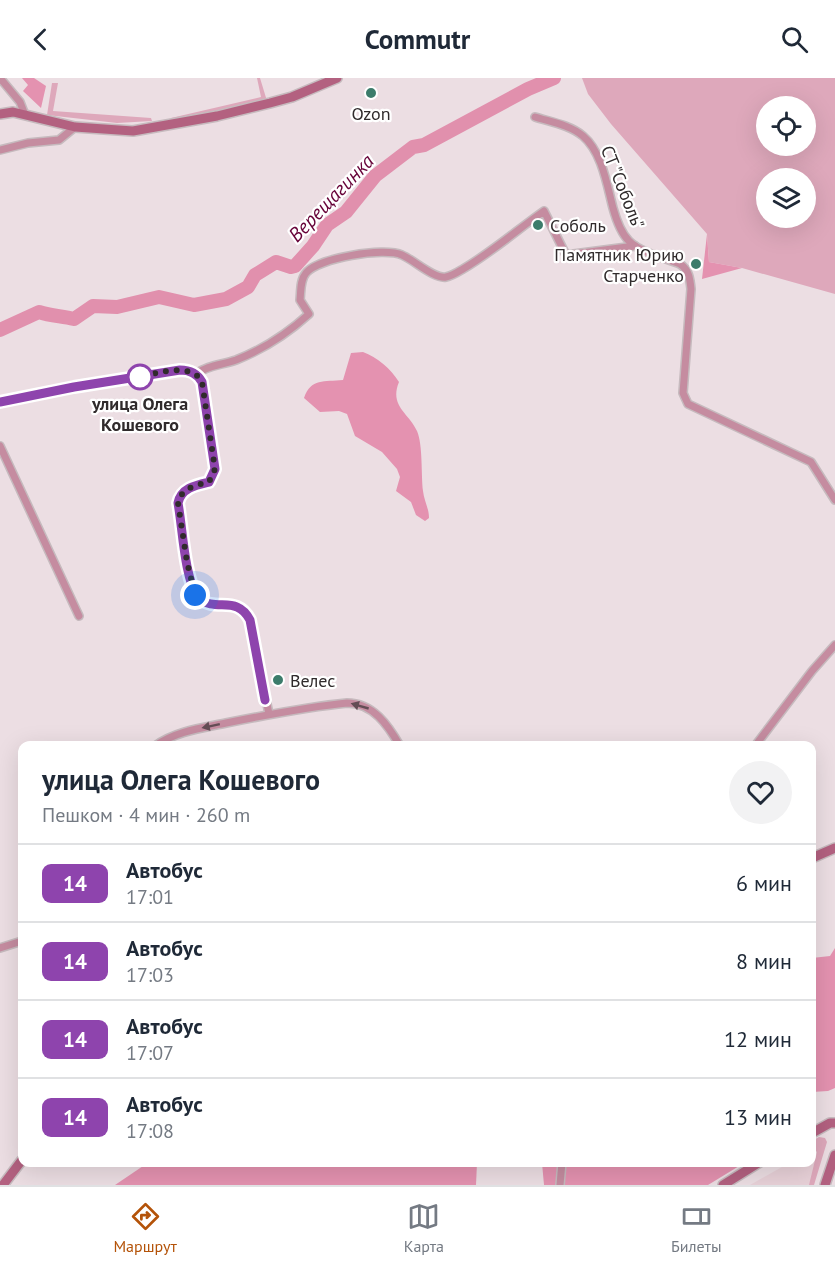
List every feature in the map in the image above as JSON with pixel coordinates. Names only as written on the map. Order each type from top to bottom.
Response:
[{"type":"street","points":[[0,78],[21,102],[25,114]]},
{"type":"street","points":[[0,114],[13,112],[75,127],[133,131],[165,126],[292,97],[338,78]]},
{"type":"street","name":"СТ \"Соболь\"","points":[[536,117],[573,130],[589,143],[602,168],[621,229],[628,240],[635,246],[685,267],[691,289],[683,393],[685,399],[694,408],[812,462],[835,500]]},
{"type":"street","points":[[0,150],[28,143],[59,140],[75,127]]},
{"type":"street","points":[[196,374],[210,366],[226,363],[248,354],[290,331],[309,314],[300,300],[302,281],[308,271],[319,264],[377,252],[393,253],[402,255],[438,276],[447,277],[491,252],[544,211],[566,255],[635,246]]},
{"type":"street","points":[[0,402],[74,387],[180,370],[192,371],[196,374],[202,382],[215,469],[209,482],[186,490],[180,496],[178,503],[187,562],[195,595],[203,603],[235,605],[246,611],[250,620],[269,714]]},
{"type":"street","points":[[0,446],[79,616]]},
{"type":"street","points":[[759,741],[812,671],[835,645]]},
{"type":"street","points":[[162,741],[183,732],[269,714],[355,703],[375,713],[396,741]]},
{"type":"street","points":[[816,856],[835,848]]},
{"type":"street","points":[[0,948],[18,943]]},
{"type":"street","points":[[816,1131],[835,1122]]},
{"type":"street","points":[[825,1185],[835,1155]]},
{"type":"street","points":[[3,1185],[18,1165]]},
{"type":"street","points":[[560,1185],[562,1167]]},
{"type":"street","points":[[723,1185],[752,1167]]},
{"type":"shaded area","points":[[22,78],[34,78],[46,86],[41,108],[23,91],[28,85]]},
{"type":"shaded area","points":[[257,78],[260,78],[267,101],[172,122],[171,118],[261,97]]},
{"type":"shaded area","points":[[582,78],[835,78],[835,294],[742,268],[709,262],[707,234],[611,124],[588,94]]},
{"type":"shaded area","points":[[52,83],[58,83],[53,111],[151,118],[152,121],[117,123],[47,115]]},
{"type":"shaded area","points":[[707,234],[709,262],[742,268],[702,279]]},
{"type":"shaded area","points":[[363,352],[378,360],[396,377],[399,382],[396,397],[398,403],[417,431],[421,452],[423,491],[429,514],[429,518],[425,521],[416,515],[411,502],[396,491],[400,477],[397,469],[382,452],[355,436],[347,414],[339,411],[320,412],[304,398],[314,384],[343,380],[351,353]]},
{"type":"shaded area","points":[[835,948],[835,1088],[816,1092],[816,958],[830,956]]},
{"type":"shaded area","points":[[825,1138],[827,1142],[814,1185],[809,1185],[813,1167],[816,1167],[816,1139]]},
{"type":"shaded area","points":[[142,1167],[477,1167],[476,1185],[115,1185]]},
{"type":"shaded area","points":[[542,1167],[737,1167],[708,1185],[544,1185]]},
{"type":"shaded area","points":[[782,1167],[815,1167],[812,1185],[750,1185]]},
{"type":"waterway","name":"Верещагинка","points":[[0,330],[39,312],[74,319],[93,306],[117,307],[159,297],[194,305],[226,299],[248,287],[255,275],[276,262],[291,267],[295,266],[313,246],[327,225],[346,212],[375,176],[413,147],[424,145],[528,89],[554,78]]},
{"type":"bus line","name":"14","points":[[0,402],[74,387],[180,370],[192,371],[199,377],[202,382],[215,469],[209,482],[198,484],[180,496],[178,503],[187,562],[198,599],[208,604],[235,605],[246,611],[258,657],[265,700]]},
{"type":"place","name":"Ozon","points":[[371,93]]},
{"type":"place","name":"Соболь","points":[[538,225]]},
{"type":"place","name":"Памятник Юрию Старченко","points":[[696,264]]},
{"type":"place","name":"улица Олега Кошевого","points":[[140,377]]},
{"type":"place","name":"Велес","points":[[278,680]]},
{"type":"route","points":[[140,377],[137,377],[186,370],[196,374],[202,382],[215,469],[209,482],[186,490],[180,496],[178,503],[187,562],[195,595]]}]
